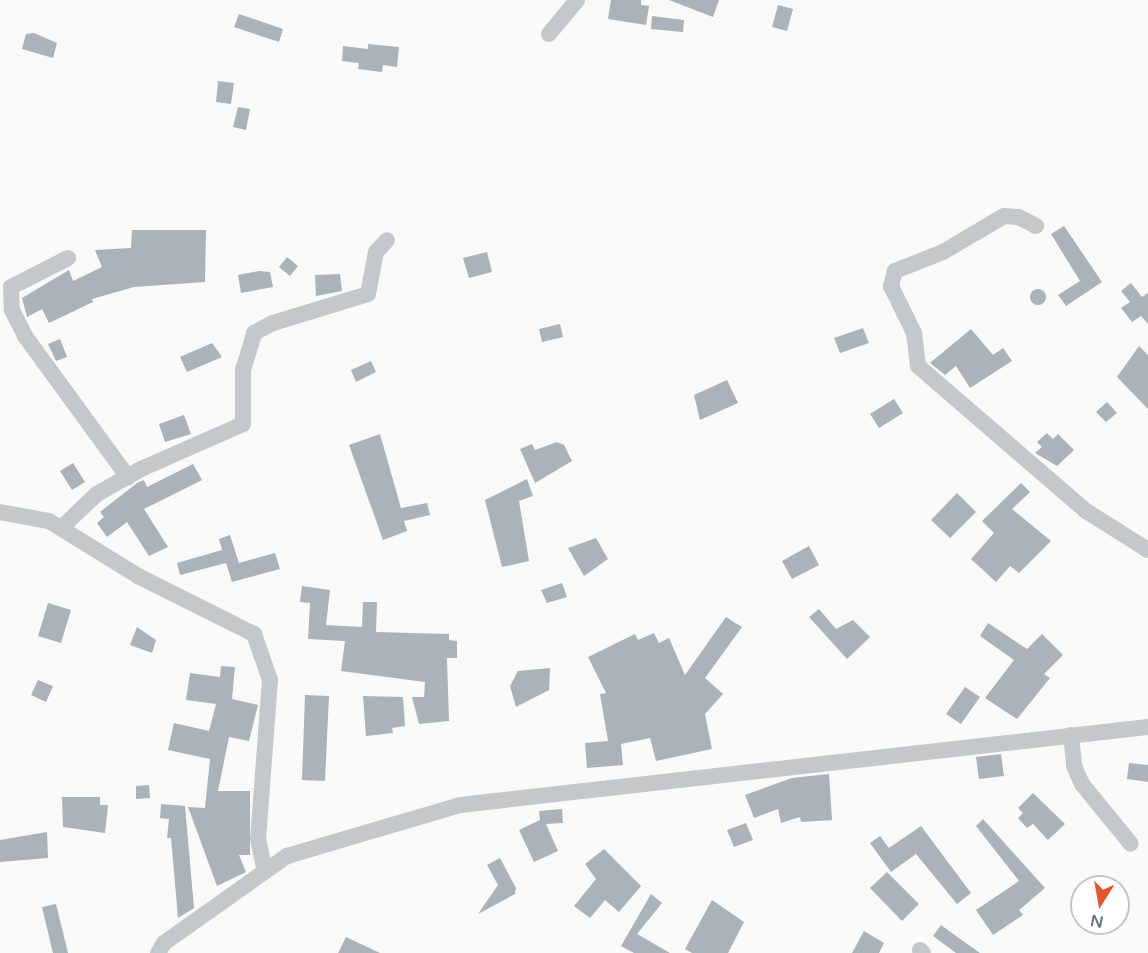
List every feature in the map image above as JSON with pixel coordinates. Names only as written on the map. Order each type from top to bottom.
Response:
[{"type":"street","points":[[549,34],[577,0]]},
{"type":"street","points":[[1036,226],[1018,217],[1004,216],[943,252],[895,271],[891,286],[914,333],[918,366],[1086,511],[1148,549]]},
{"type":"street","points":[[61,528],[97,494],[128,477],[243,424],[243,370],[254,333],[273,323],[368,294],[376,252],[387,240]]},
{"type":"street","points":[[68,258],[11,287],[12,310],[25,336],[128,477]]},
{"type":"street","points":[[0,512],[24,514],[61,528],[138,576],[254,634],[270,680],[258,830],[265,871]]},
{"type":"street","points":[[158,953],[164,943],[287,856],[460,805],[1148,727]]},
{"type":"street","points":[[1071,735],[1074,766],[1082,784],[1131,844]]},
{"type":"building","points":[[611,0],[641,0],[641,5],[649,6],[646,25],[608,19]]},
{"type":"building","points":[[669,0],[719,0],[713,17]]},
{"type":"building","points":[[778,5],[793,9],[787,31],[772,27]]},
{"type":"building","points":[[239,14],[283,29],[279,42],[234,27]]},
{"type":"building","points":[[652,16],[684,20],[683,32],[651,29]]},
{"type":"building","points":[[34,33],[57,43],[53,58],[22,49],[26,34]]},
{"type":"building","points":[[368,44],[399,47],[397,67],[383,65],[382,72],[358,69],[359,63],[342,61],[343,46],[368,49]]},
{"type":"building","points":[[218,81],[234,83],[231,104],[216,102]]},
{"type":"building","points":[[238,107],[250,109],[246,130],[233,127]]},
{"type":"building","points":[[1064,226],[1102,282],[1066,306],[1058,295],[1080,281],[1051,234]]},
{"type":"building","points":[[132,230],[206,230],[205,282],[134,287],[92,299],[93,302],[49,323],[42,309],[27,317],[22,298],[69,270],[73,281],[102,267],[95,250],[131,248]]},
{"type":"building","points":[[487,252],[492,272],[469,278],[463,258]]},
{"type":"building","points":[[287,257],[298,266],[290,276],[279,267]]},
{"type":"building","points":[[259,271],[270,272],[273,287],[241,293],[238,275]]},
{"type":"building","points":[[340,274],[342,291],[316,296],[315,275]]},
{"type":"building","points":[[1131,283],[1142,297],[1148,293],[1148,324],[1141,316],[1132,322],[1121,308],[1130,302],[1121,291]]},
{"type":"building","points":[[1038,289],[1044,291],[1046,297],[1044,303],[1038,305],[1032,303],[1030,297],[1032,291]]},
{"type":"building","points":[[560,324],[563,337],[542,342],[539,329]]},
{"type":"building","points":[[863,328],[869,343],[840,353],[834,338]]},
{"type":"building","points":[[971,329],[993,355],[1003,348],[1012,361],[970,388],[956,366],[945,375],[930,363]]},
{"type":"building","points":[[60,339],[67,357],[56,361],[48,344]]},
{"type":"building","points":[[212,343],[222,357],[187,372],[180,357]]},
{"type":"building","points":[[1139,346],[1148,355],[1148,409],[1117,377]]},
{"type":"building","points":[[371,361],[376,372],[356,382],[351,370]]},
{"type":"building","points":[[727,380],[738,403],[700,420],[694,395]]},
{"type":"building","points":[[894,399],[903,413],[879,428],[870,414]]},
{"type":"building","points":[[1107,402],[1117,413],[1106,422],[1096,412]]},
{"type":"building","points":[[184,415],[191,434],[165,442],[159,424]]},
{"type":"building","points":[[1047,433],[1053,439],[1058,434],[1074,450],[1057,466],[1035,453],[1042,447],[1037,442]]},
{"type":"building","points":[[380,434],[401,508],[427,503],[430,515],[404,521],[407,531],[383,540],[349,445]]},
{"type":"building","points":[[557,442],[564,445],[572,461],[535,483],[520,449],[532,444],[535,450]]},
{"type":"building","points":[[73,463],[85,482],[72,490],[60,471]]},
{"type":"building","points":[[193,464],[202,480],[144,509],[168,547],[149,556],[127,522],[107,537],[97,523],[104,517],[100,512],[137,483],[144,480],[147,487]]},
{"type":"building","points":[[527,479],[533,496],[519,501],[529,561],[502,567],[485,500]]},
{"type":"building","points":[[1021,483],[1030,492],[1012,509],[1051,541],[1019,573],[1010,566],[996,582],[971,559],[994,533],[982,521]]},
{"type":"building","points":[[957,493],[976,512],[950,538],[931,520]]},
{"type":"building","points":[[230,535],[239,563],[275,553],[280,569],[232,582],[226,563],[180,575],[177,563],[222,550],[219,539]]},
{"type":"building","points":[[596,538],[608,559],[584,576],[568,548]]},
{"type":"building","points":[[809,546],[819,565],[792,579],[782,561]]},
{"type":"building","points":[[562,583],[567,597],[547,603],[541,590]]},
{"type":"building","points":[[302,586],[330,590],[326,625],[362,627],[363,602],[377,602],[376,632],[449,634],[449,640],[457,641],[457,658],[447,658],[449,721],[419,724],[412,697],[424,697],[425,682],[341,671],[345,641],[308,639],[310,603],[300,602]]},
{"type":"building","points":[[48,603],[71,610],[61,643],[38,636]]},
{"type":"building","points":[[819,609],[836,629],[853,620],[870,637],[847,659],[809,617]]},
{"type":"building","points":[[726,617],[742,627],[705,678],[723,694],[705,714],[712,749],[656,761],[650,738],[621,744],[623,765],[587,768],[585,743],[608,741],[600,694],[606,693],[588,657],[635,634],[638,640],[654,633],[659,643],[669,638],[685,675]]},
{"type":"building","points":[[988,623],[1027,649],[1042,634],[1063,655],[1044,674],[1050,678],[1017,719],[985,698],[1014,660],[980,636]]},
{"type":"building","points":[[137,627],[156,640],[152,653],[130,645]]},
{"type":"building","points":[[221,666],[235,667],[232,699],[258,705],[249,741],[229,737],[218,791],[250,791],[250,855],[239,855],[246,872],[217,886],[188,807],[205,808],[210,759],[168,750],[174,723],[209,731],[216,704],[186,700],[190,673],[220,677]]},
{"type":"building","points":[[550,668],[549,690],[516,707],[510,686],[518,671]]},
{"type":"building","points":[[38,680],[53,686],[46,702],[31,695]]},
{"type":"building","points":[[965,687],[980,697],[961,724],[946,714]]},
{"type":"building","points":[[305,695],[329,696],[325,781],[302,780]]},
{"type":"building","points":[[363,696],[403,697],[405,726],[392,728],[393,733],[366,736]]},
{"type":"building","points":[[1001,754],[1004,776],[979,779],[976,757]]},
{"type":"building","points":[[1129,763],[1148,765],[1148,782],[1127,779]]},
{"type":"building","points":[[829,774],[832,820],[801,822],[800,817],[781,823],[778,809],[754,818],[745,795],[792,778]]},
{"type":"building","points":[[149,785],[150,798],[136,799],[136,786]]},
{"type":"building","points":[[1033,793],[1065,824],[1048,840],[1033,824],[1027,828],[1018,818],[1023,813],[1018,808]]},
{"type":"building","points":[[62,797],[100,797],[100,805],[108,805],[105,833],[63,827]]},
{"type":"building","points":[[161,804],[185,806],[194,908],[178,918],[171,838],[167,838],[169,819],[160,818]]},
{"type":"building","points":[[562,809],[563,823],[546,824],[558,851],[534,862],[519,830],[540,820],[539,811]]},
{"type":"building","points":[[983,819],[1045,888],[1019,910],[1023,915],[993,935],[976,910],[1019,881],[976,826]]},
{"type":"building","points":[[746,823],[753,840],[734,847],[727,830]]},
{"type":"building","points":[[921,826],[971,893],[957,904],[916,854],[891,872],[870,843],[880,836],[889,848]]},
{"type":"building","points":[[47,832],[48,858],[0,862],[0,840]]},
{"type":"building","points":[[604,849],[641,886],[619,912],[605,900],[590,918],[574,906],[596,879],[585,864]]},
{"type":"building","points":[[500,858],[516,888],[515,894],[478,914],[498,885],[487,865]]},
{"type":"building","points":[[887,872],[919,904],[902,921],[870,888]]},
{"type":"building","points":[[651,894],[662,903],[637,934],[670,953],[634,953],[621,946]]},
{"type":"building","points":[[712,900],[744,922],[728,953],[692,953],[685,949]]},
{"type":"building","points":[[56,904],[68,953],[53,953],[42,907]]},
{"type":"building","points":[[941,925],[980,953],[956,953],[933,936]]},
{"type":"building","points":[[864,931],[884,943],[879,953],[852,953]]},
{"type":"building","points":[[346,937],[380,953],[338,953]]}]
